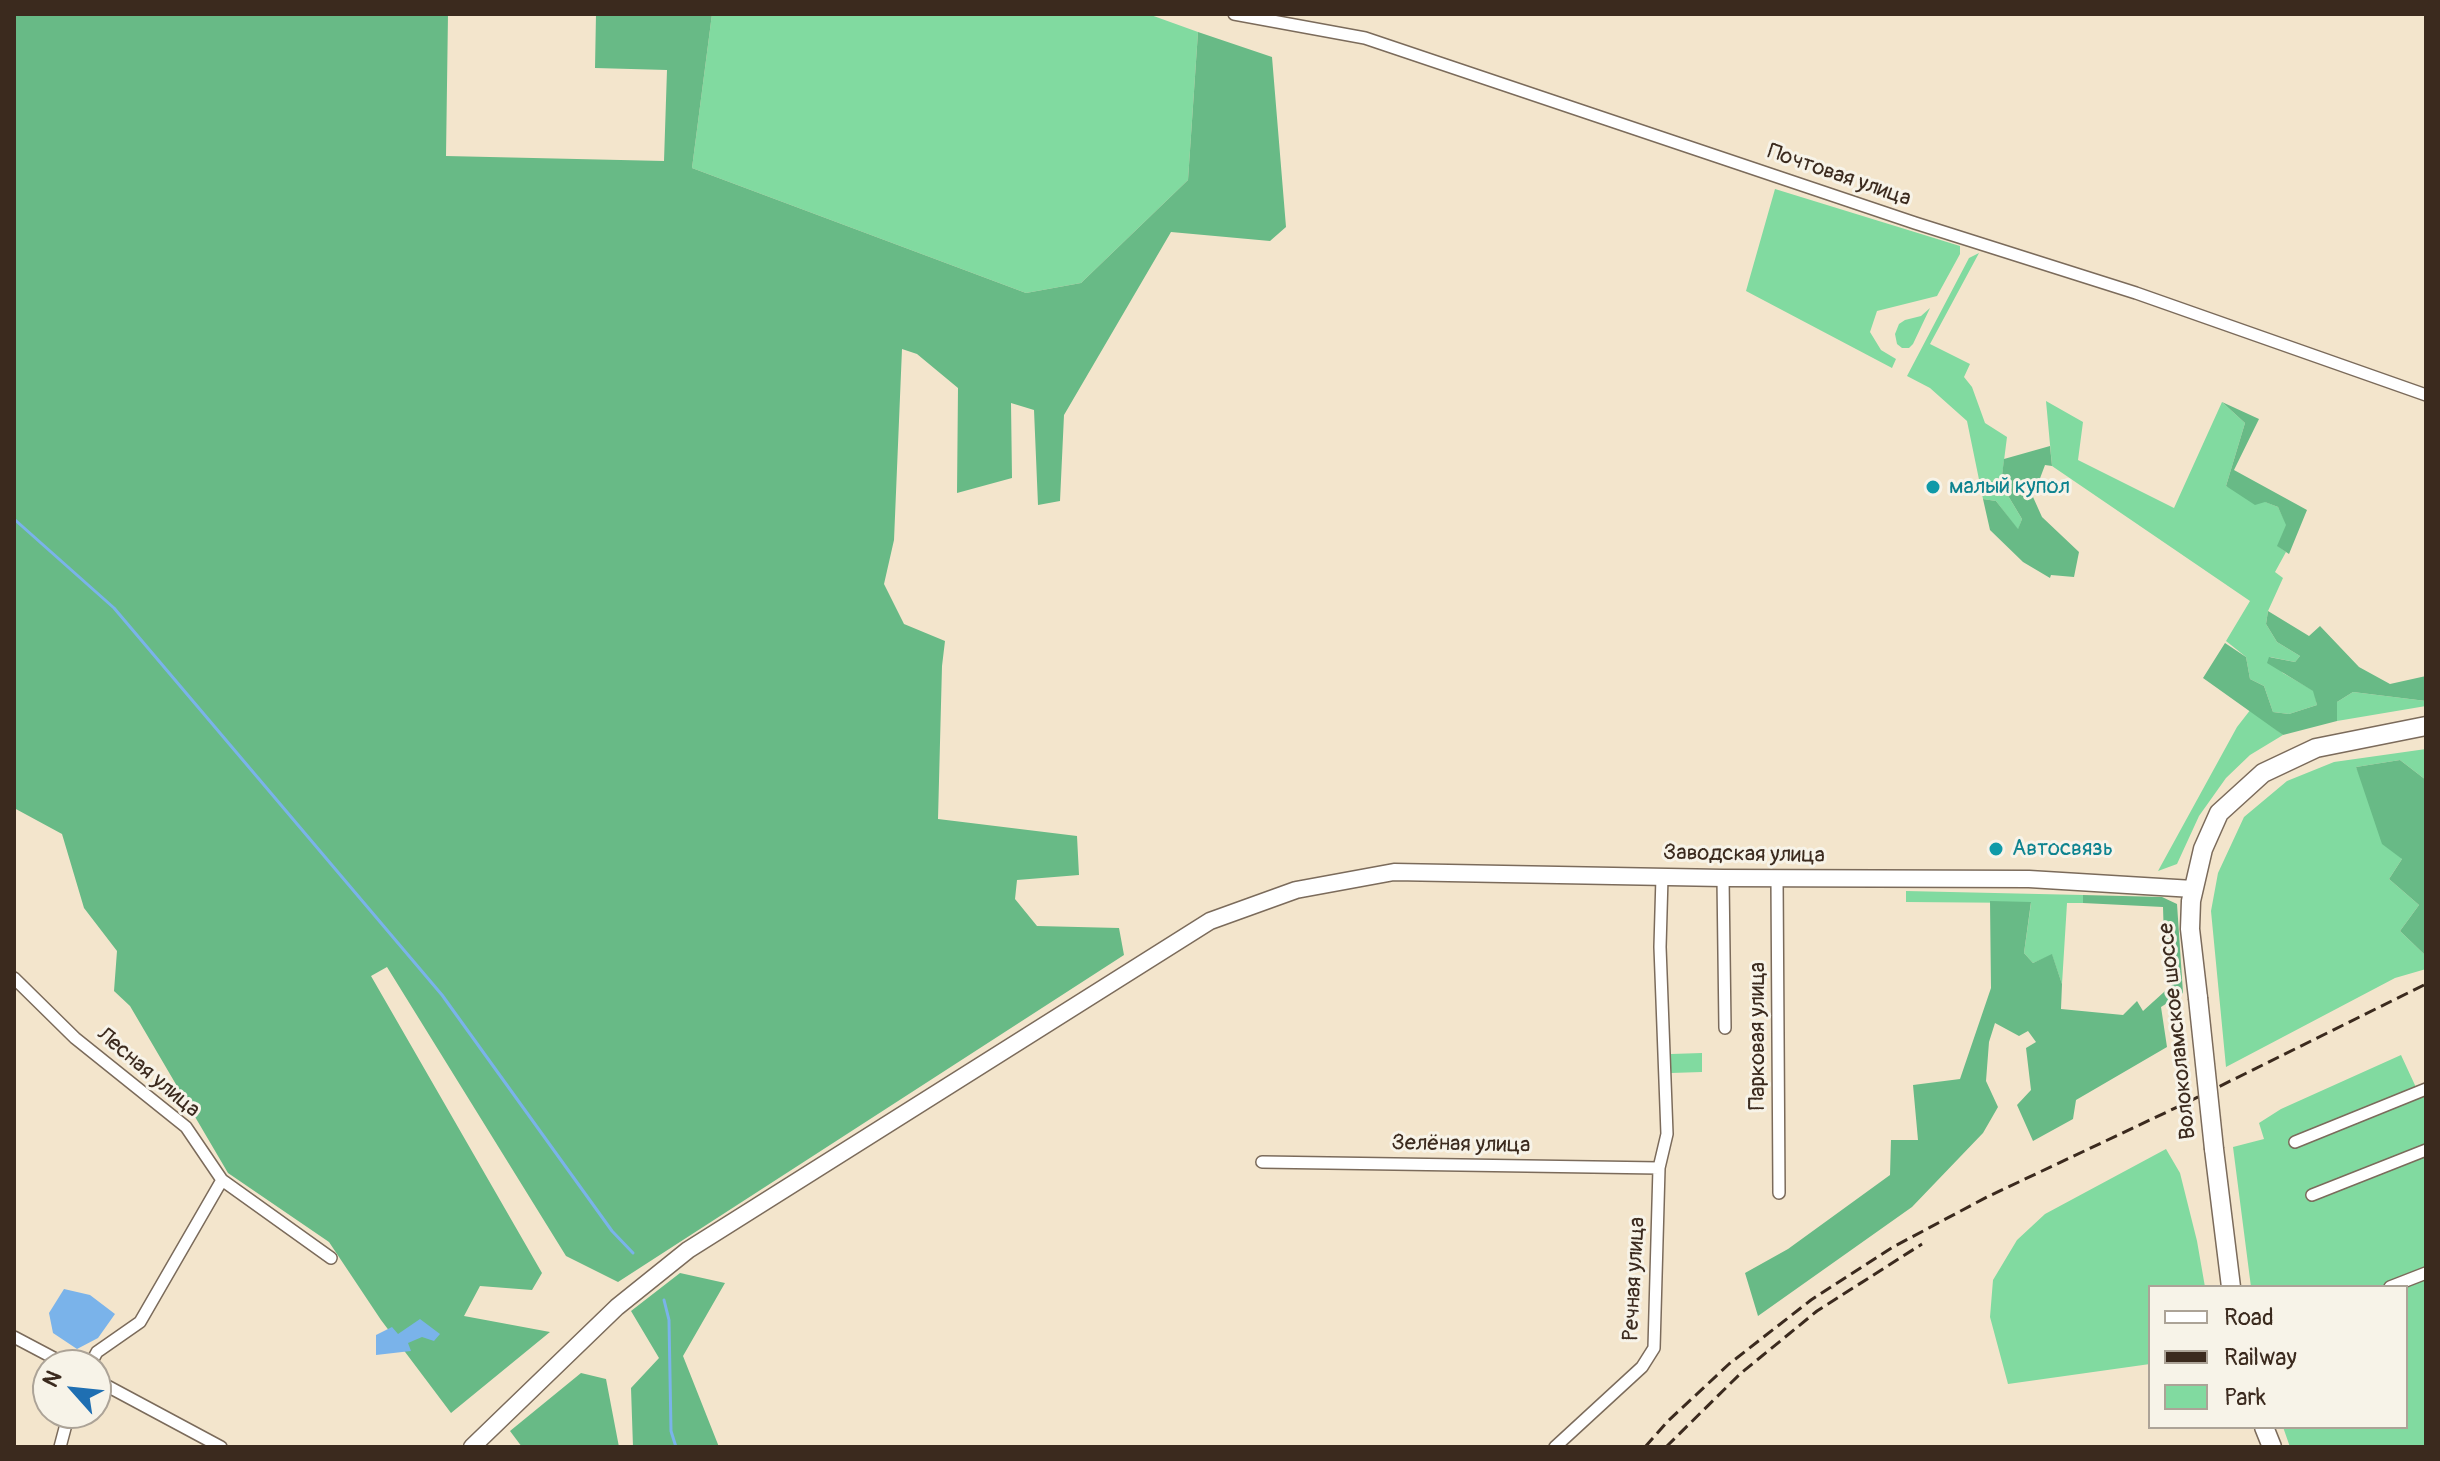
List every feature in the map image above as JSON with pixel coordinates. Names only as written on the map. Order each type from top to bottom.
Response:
[{"type":"main road","name":"Волоколамское шоссе","points":[[2231,1285],[2190,929],[2193,889],[2203,849],[2219,813],[2263,773],[2316,748],[2426,726]]},
{"type":"main road","name":"Заводская улица","points":[[472,1447],[617,1307],[688,1250],[1210,921],[1296,890],[1394,872],[2029,879],[2193,889]]},
{"type":"street","name":"Почтовая улица","points":[[1234,14],[1365,38],[1915,223],[2136,293],[2426,395]]},
{"type":"street","points":[[1659,1168],[1667,1134],[1660,947],[1662,877]]},
{"type":"street","points":[[1723,878],[1725,1028]]},
{"type":"street","name":"Парковая улица","points":[[1777,878],[1779,1193]]},
{"type":"street","name":"Лесная улица","points":[[14,978],[75,1038],[186,1127],[222,1180],[331,1258]]},
{"type":"street","points":[[2295,1142],[2426,1089]]},
{"type":"street","points":[[2312,1195],[2426,1150]]},
{"type":"street","name":"Зелёная улица","points":[[1262,1162],[1659,1168]]},
{"type":"street","name":"Речная улица","points":[[1555,1447],[1642,1367],[1654,1348],[1659,1168]]},
{"type":"street","points":[[101,1349],[140,1322],[222,1180]]},
{"type":"street","points":[[2395,1285],[2426,1273]]},
{"type":"street","points":[[14,1337],[37,1349]]},
{"type":"street","points":[[112,1389],[221,1447]]},
{"type":"green space","points":[[14,14],[448,14],[446,156],[664,161],[667,70],[595,68],[596,14],[712,14],[692,168],[1026,293],[1081,283],[1188,180],[1198,32],[1272,57],[1286,227],[1270,241],[1171,232],[1064,415],[1060,501],[1038,505],[1034,410],[1011,403],[1012,478],[957,493],[958,388],[917,354],[902,349],[894,540],[884,584],[904,624],[945,641],[938,819],[1077,836],[1079,875],[1017,880],[1015,899],[1037,926],[1119,928],[1124,955],[618,1282],[566,1256],[387,967],[371,976],[542,1273],[532,1290],[480,1286],[464,1316],[550,1332],[451,1413],[381,1320],[329,1242],[228,1173],[130,1006],[114,991],[117,951],[84,908],[62,834],[14,808]]},
{"type":"green space","points":[[712,14],[1148,14],[1198,32],[1188,180],[1081,283],[1026,293],[692,168]]},
{"type":"green space","points":[[1775,189],[1960,246],[1960,254],[1937,296],[1877,311],[1870,332],[1881,350],[1896,359],[1892,368],[1746,291]]},
{"type":"green space","points":[[1979,253],[1930,344],[1970,364],[1964,377],[1972,387],[1985,423],[2007,437],[2001,484],[2022,519],[2018,530],[1996,501],[1983,499],[1967,421],[1930,388],[1907,376],[1969,258]]},
{"type":"green space","points":[[1930,308],[1913,344],[1902,348],[1897,344],[1895,334],[1899,324],[1921,316]]},
{"type":"green space","points":[[2046,401],[2083,422],[2078,460],[2174,508],[2222,402],[2245,423],[2226,486],[2278,507],[2287,525],[2278,546],[2286,552],[2275,572],[2283,578],[2268,611],[2266,624],[2277,642],[2300,656],[2295,662],[2270,657],[2283,673],[2314,691],[2317,705],[2289,714],[2273,712],[2264,686],[2250,679],[2246,657],[2226,641],[2250,601],[2052,466]]},
{"type":"green space","points":[[2222,402],[2259,419],[2234,470],[2307,510],[2289,554],[2277,546],[2286,525],[2278,507],[2265,502],[2255,505],[2226,486],[2245,423]]},
{"type":"green space","points":[[2050,446],[2052,466],[2045,465],[2033,497],[2042,517],[2079,552],[2074,577],[2051,575],[2050,578],[2023,562],[1990,530],[1983,499],[1996,501],[2018,529],[2022,519],[2001,484],[2004,459]]},
{"type":"green space","points":[[2268,611],[2309,636],[2320,626],[2359,667],[2390,684],[2426,676],[2426,701],[2353,692],[2337,702],[2337,721],[2283,735],[2203,678],[2225,643],[2246,657],[2250,679],[2264,686],[2273,712],[2289,714],[2317,705],[2313,691],[2267,663],[2269,657],[2295,662],[2300,656],[2277,642],[2266,624]]},
{"type":"green space","points":[[2353,692],[2426,701],[2426,706],[2337,721],[2337,702]]},
{"type":"green space","points":[[2251,709],[2283,735],[2250,755],[2226,778],[2199,816],[2177,864],[2158,871],[2237,727]]},
{"type":"green space","points":[[2426,749],[2426,780],[2400,760],[2356,767],[2402,859],[2389,879],[2419,905],[2400,931],[2426,956],[2426,969],[2395,978],[2226,1067],[2211,911],[2218,873],[2244,817],[2287,781],[2334,762]]},
{"type":"green space","points":[[2400,760],[2426,780],[2426,956],[2400,931],[2419,905],[2389,879],[2402,859],[2382,844],[2356,767]]},
{"type":"green space","points":[[1906,891],[2083,895],[2083,903],[2067,903],[2062,984],[2052,955],[2033,963],[2024,953],[2031,903],[1906,902]]},
{"type":"green space","points":[[2083,895],[2162,897],[2177,904],[2183,993],[2161,1007],[2167,1047],[2076,1100],[2073,1119],[2033,1141],[2017,1105],[2031,1090],[2026,1048],[2036,1042],[2028,1031],[2019,1036],[1995,1023],[1989,1042],[1986,1081],[1998,1107],[1983,1133],[1912,1207],[1758,1316],[1745,1273],[1788,1249],[1890,1175],[1891,1140],[1918,1140],[1913,1085],[1960,1079],[1991,988],[1990,901],[2031,902],[2024,953],[2033,963],[2052,954],[2062,984],[2061,1009],[2123,1015],[2137,1001],[2143,1011],[2174,983],[2165,973],[2163,907],[2083,903]]},
{"type":"green space","points":[[1702,1053],[1702,1072],[1671,1073],[1671,1054]]},
{"type":"green space","points":[[2401,1055],[2420,1096],[2426,1094],[2426,1447],[2290,1447],[2284,1429],[2408,1429],[2408,1285],[2251,1285],[2233,1147],[2264,1139],[2259,1123],[2281,1109]]},
{"type":"green space","points":[[2166,1149],[2180,1173],[2205,1285],[2148,1285],[2148,1364],[2008,1384],[1990,1317],[1993,1280],[2017,1240],[2045,1214]]},
{"type":"green space","points":[[680,1273],[725,1283],[683,1356],[719,1447],[633,1447],[631,1388],[659,1358],[631,1311]]},
{"type":"green space","points":[[581,1373],[606,1379],[619,1447],[522,1447],[510,1431]]},
{"type":"water","points":[[64,1289],[90,1295],[115,1314],[98,1338],[77,1349],[53,1333],[49,1313]]},
{"type":"water","points":[[420,1319],[440,1334],[434,1341],[422,1337],[408,1343],[411,1351],[376,1355],[376,1335],[392,1327],[398,1334]]},
{"type":"waterway","points":[[14,519],[114,608],[442,995],[612,1231],[633,1253]]},
{"type":"waterway","points":[[664,1300],[669,1320],[671,1431],[676,1447]]},
{"type":"railway","points":[[1645,1447],[1729,1364],[1811,1300],[1893,1247],[1987,1197],[2426,984]]},
{"type":"railway","points":[[1666,1447],[1740,1374],[1817,1311],[1922,1244]]},
{"type":"place","name":"малый купол","points":[[1933,487]]},
{"type":"place","name":"Автосвязь","points":[[1996,849]]}]
